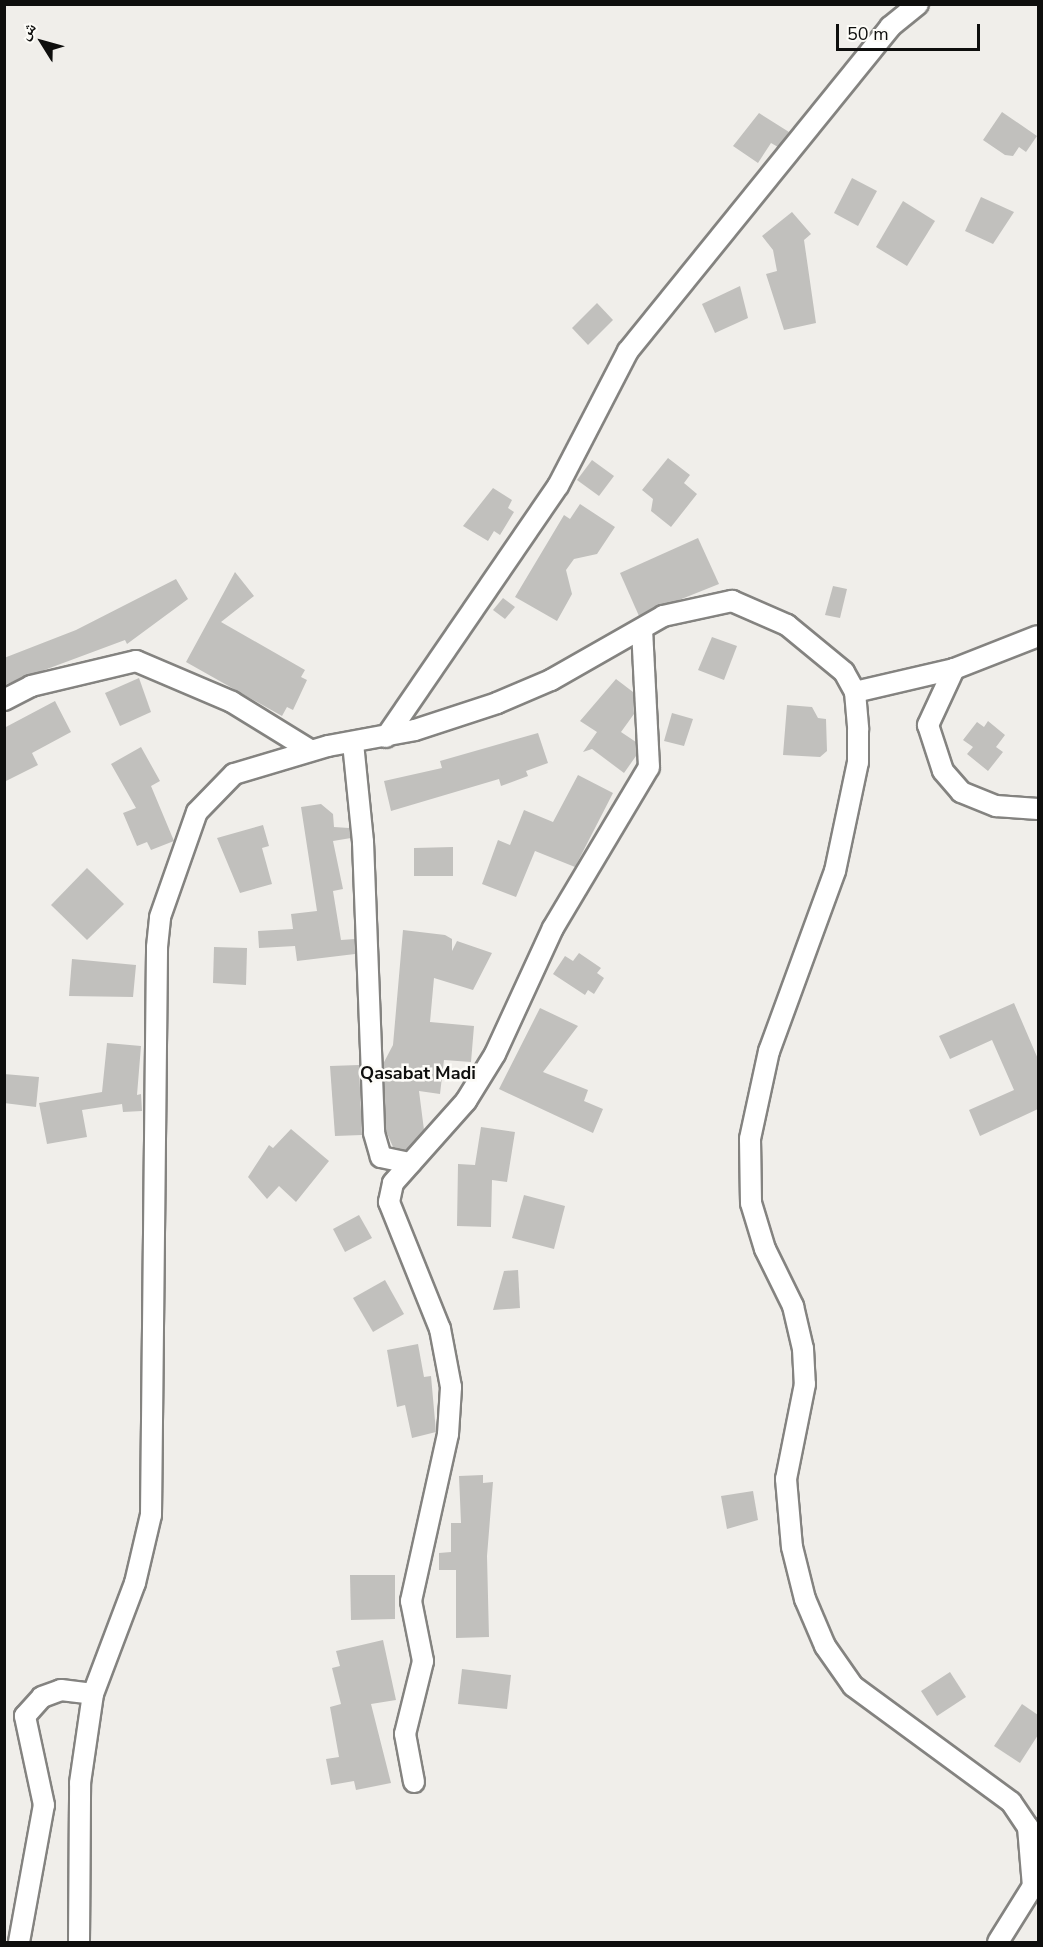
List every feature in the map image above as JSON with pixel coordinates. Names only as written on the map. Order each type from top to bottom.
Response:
[{"type":"street","points":[[386,737],[558,486],[628,351],[890,27],[918,4]]},
{"type":"street","points":[[79,1942],[80,1783],[93,1694],[135,1583],[151,1515],[160,917],[190,828],[209,794],[234,774],[310,750],[386,737],[524,692],[684,608],[732,601],[787,625],[844,672],[855,692],[858,762],[852,795],[824,906],[757,1095],[747,1170],[751,1203],[801,1328],[805,1384],[788,1452],[787,1512],[805,1599],[825,1646],[854,1686],[1002,1795],[1021,1816],[1033,1848],[1033,1886],[998,1942]]},
{"type":"street","points":[[414,1782],[405,1734],[423,1661],[411,1601],[448,1434],[451,1388],[440,1329],[392,1215],[393,1183],[466,1101],[495,1054],[553,928],[649,767],[642,629]]},
{"type":"street","points":[[855,692],[954,669],[1038,636]]},
{"type":"street","points":[[4,700],[31,686],[136,661],[232,702],[310,750]]},
{"type":"street","points":[[954,669],[928,725],[943,771],[961,792],[996,806],[1038,809]]},
{"type":"street","points":[[353,743],[363,853],[374,1133],[381,1157],[410,1163]]},
{"type":"street","points":[[19,1942],[44,1805],[25,1716],[42,1697],[61,1690],[93,1694]]},
{"type":"building","points":[[1002,112],[1037,136],[1026,152],[1019,147],[1013,156],[1005,155],[983,140]]},
{"type":"building","points":[[759,113],[789,132],[778,147],[771,143],[758,163],[733,146]]},
{"type":"building","points":[[852,178],[877,191],[858,226],[834,213]]},
{"type":"building","points":[[981,197],[1014,212],[993,244],[965,231]]},
{"type":"building","points":[[903,201],[935,221],[907,266],[876,247]]},
{"type":"building","points":[[792,212],[811,234],[804,240],[816,323],[784,330],[766,274],[777,271],[773,250],[762,236]]},
{"type":"building","points":[[740,286],[748,318],[715,333],[702,304]]},
{"type":"building","points":[[597,303],[613,320],[588,345],[572,328]]},
{"type":"building","points":[[668,458],[690,475],[684,483],[697,494],[671,527],[651,511],[653,499],[642,490]]},
{"type":"building","points":[[592,460],[614,476],[599,496],[577,480]]},
{"type":"building","points":[[493,488],[512,500],[508,508],[514,512],[500,535],[494,531],[488,541],[463,526]]},
{"type":"building","points":[[580,504],[615,527],[597,554],[574,559],[566,570],[572,594],[557,621],[515,597],[564,515],[570,519]]},
{"type":"building","points":[[698,538],[719,584],[639,616],[620,573]]},
{"type":"building","points":[[235,572],[254,596],[221,622],[305,670],[301,677],[307,680],[293,710],[287,707],[282,716],[186,662]]},
{"type":"building","points":[[176,579],[188,599],[127,644],[125,640],[4,685],[4,658],[76,630]]},
{"type":"building","points":[[833,586],[847,589],[840,618],[825,615]]},
{"type":"building","points":[[503,598],[515,607],[505,619],[493,610]]},
{"type":"building","points":[[712,637],[737,646],[724,680],[698,670]]},
{"type":"building","points":[[139,678],[151,712],[120,726],[105,693]]},
{"type":"building","points":[[616,679],[633,692],[634,714],[621,732],[636,742],[636,756],[624,773],[592,749],[583,752],[597,732],[580,721]]},
{"type":"building","points":[[55,701],[71,732],[32,753],[38,765],[4,782],[4,728]]},
{"type":"building","points":[[787,705],[812,707],[818,718],[826,719],[827,751],[820,757],[783,755]]},
{"type":"building","points":[[672,713],[693,719],[684,746],[664,741]]},
{"type":"building","points":[[988,721],[1005,735],[996,747],[1003,752],[988,771],[967,754],[973,747],[963,740],[977,722],[984,727]]},
{"type":"building","points":[[538,733],[548,763],[526,771],[528,776],[501,786],[499,779],[391,811],[384,781],[442,768],[440,761]]},
{"type":"building","points":[[141,747],[160,781],[151,786],[174,841],[151,850],[147,842],[137,846],[123,813],[136,808],[111,764]]},
{"type":"building","points":[[578,775],[613,793],[575,867],[535,851],[516,897],[482,884],[498,840],[510,845],[524,810],[553,822]]},
{"type":"building","points":[[321,804],[333,814],[334,827],[349,828],[351,838],[333,841],[343,889],[333,891],[341,940],[355,939],[355,954],[297,961],[295,946],[259,948],[258,931],[293,929],[291,914],[317,911],[301,807]]},
{"type":"building","points":[[263,825],[269,846],[262,848],[272,884],[240,893],[217,838]]},
{"type":"building","points":[[453,847],[453,876],[414,876],[414,848]]},
{"type":"building","points":[[87,868],[124,904],[87,940],[51,905]]},
{"type":"building","points":[[403,930],[445,935],[452,939],[452,951],[457,941],[492,953],[473,990],[434,978],[430,1022],[474,1026],[471,1062],[444,1060],[440,1094],[419,1091],[424,1130],[406,1150],[393,1147],[386,1131],[383,1064],[393,1045]]},
{"type":"building","points":[[214,947],[247,948],[246,985],[213,983]]},
{"type":"building","points":[[579,953],[601,968],[597,973],[604,978],[594,994],[588,990],[585,995],[553,974],[565,956],[573,961]]},
{"type":"building","points":[[72,959],[136,965],[133,997],[69,996]]},
{"type":"building","points":[[1014,1003],[1038,1059],[1038,1109],[980,1136],[969,1110],[1014,1090],[992,1040],[950,1059],[939,1036]]},
{"type":"building","points":[[540,1008],[578,1026],[543,1072],[588,1090],[584,1101],[603,1109],[593,1133],[499,1089]]},
{"type":"building","points":[[107,1043],[141,1046],[137,1095],[141,1094],[142,1111],[123,1112],[122,1104],[82,1110],[87,1137],[47,1144],[39,1103],[102,1092]]},
{"type":"building","points":[[359,1065],[362,1135],[335,1136],[330,1066]]},
{"type":"building","points":[[4,1074],[39,1077],[36,1107],[4,1103]]},
{"type":"building","points":[[481,1127],[515,1132],[507,1182],[492,1180],[491,1227],[457,1226],[458,1164],[475,1165]]},
{"type":"building","points":[[291,1129],[329,1161],[296,1202],[279,1186],[267,1199],[248,1177],[269,1145],[273,1148]]},
{"type":"building","points":[[524,1195],[565,1206],[554,1249],[512,1238]]},
{"type":"building","points":[[359,1215],[372,1238],[345,1252],[333,1229]]},
{"type":"building","points":[[518,1270],[520,1308],[493,1310],[504,1271]]},
{"type":"building","points":[[385,1280],[404,1314],[373,1332],[353,1298]]},
{"type":"building","points":[[418,1344],[424,1377],[431,1376],[436,1432],[412,1438],[405,1405],[397,1407],[387,1350]]},
{"type":"building","points":[[483,1475],[483,1483],[493,1482],[487,1556],[489,1637],[456,1638],[456,1570],[439,1570],[439,1553],[451,1552],[451,1523],[461,1523],[459,1476]]},
{"type":"building","points":[[753,1491],[758,1520],[727,1529],[721,1496]]},
{"type":"building","points":[[350,1575],[395,1575],[395,1619],[351,1620]]},
{"type":"building","points":[[383,1640],[396,1700],[371,1704],[391,1783],[356,1790],[354,1781],[331,1785],[326,1759],[339,1757],[330,1707],[341,1704],[332,1668],[340,1666],[336,1651]]},
{"type":"building","points":[[462,1669],[511,1675],[507,1709],[458,1704]]},
{"type":"building","points":[[950,1672],[966,1697],[937,1716],[921,1691]]},
{"type":"building","points":[[1022,1704],[1038,1715],[1038,1735],[1020,1763],[994,1746]]},
{"type":"district","name":"Qasabat Madi","points":[[418,1073]]}]
